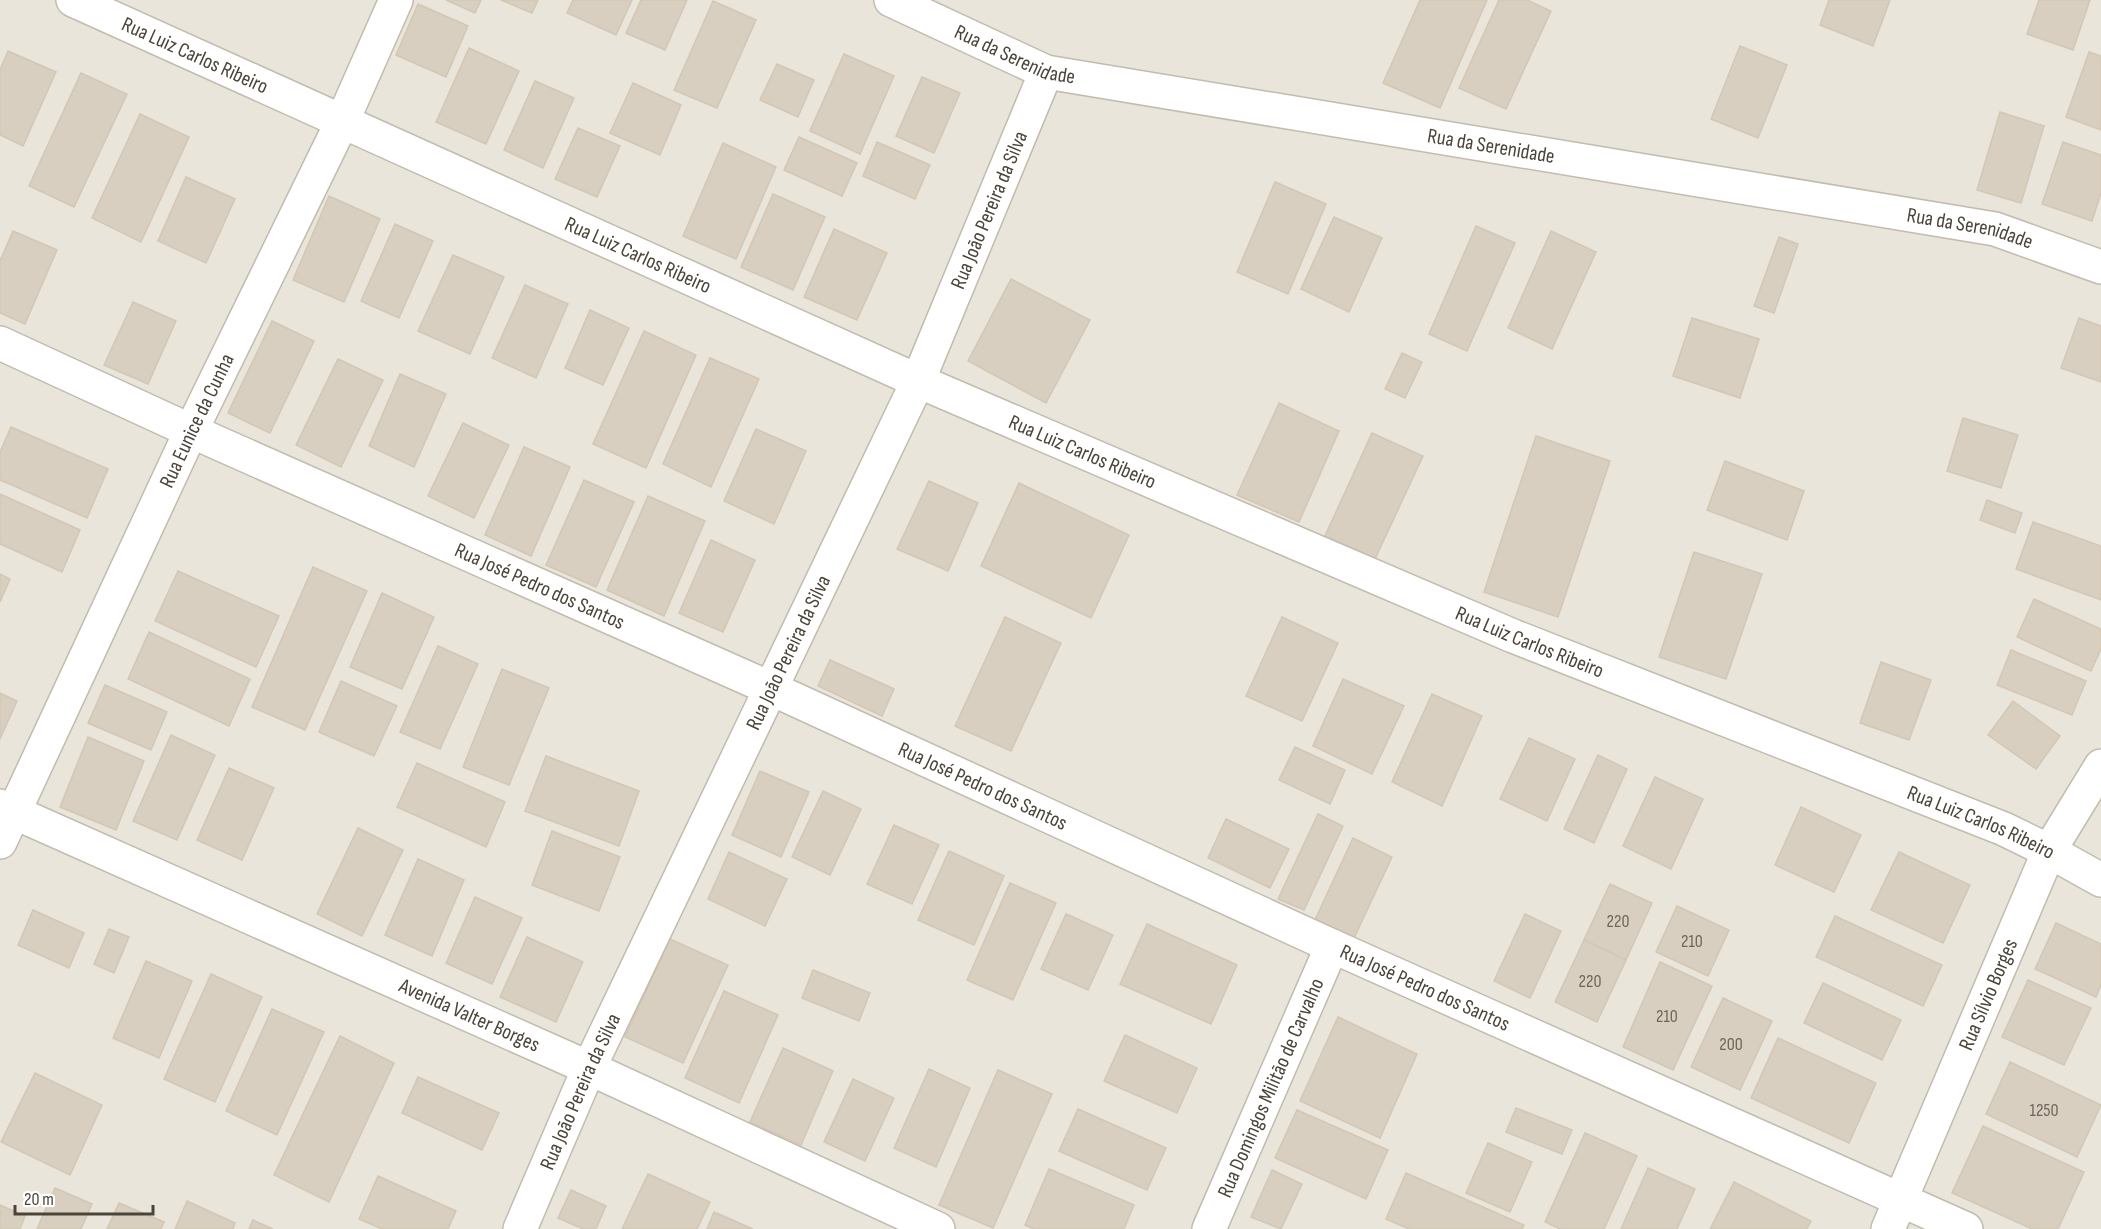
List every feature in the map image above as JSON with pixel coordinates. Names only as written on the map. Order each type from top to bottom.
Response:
[{"type":"street","name":"Rua Luiz Carlos Ribeiro","points":[[73,0],[342,122],[397,144],[918,381],[1513,636],[2004,829],[2101,880]]},
{"type":"street","name":"Rua Eunice da Cunha","points":[[0,842],[7,809],[342,122],[396,0]]},
{"type":"street","name":"Rua da Serenidade","points":[[891,0],[1046,72],[1995,230],[2101,267]]},
{"type":"street","name":"Rua João Pereira da Silva","points":[[520,1229],[589,1068],[918,381],[1046,72]]},
{"type":"street","name":"Rua José Pedro dos Santos","points":[[0,343],[191,431],[772,689],[1332,946],[1966,1229]]},
{"type":"street","name":"Rua Sílvio Borges","points":[[1888,1229],[2049,851],[2101,766]]},
{"type":"street","name":"Avenida Valter Borges","points":[[7,809],[589,1068],[938,1229]]},
{"type":"street","name":"Rua Domingos Militão de Carvalho","points":[[1209,1229],[1332,946]]},
{"type":"shaded area","points":[[0,0],[2101,0],[2101,1229],[0,1229]]},
{"type":"building","points":[[446,0],[481,0],[475,13]]},
{"type":"building","points":[[501,0],[538,0],[532,13]]},
{"type":"building","points":[[573,0],[632,0],[616,35],[567,13]]},
{"type":"building","points":[[641,0],[687,0],[665,50],[626,33]]},
{"type":"building","points":[[1420,0],[1487,0],[1440,108],[1383,83]]},
{"type":"building","points":[[1499,0],[1527,0],[1551,11],[1506,109],[1459,88]]},
{"type":"building","points":[[1829,0],[1890,0],[1873,46],[1820,25]]},
{"type":"building","points":[[2039,0],[2090,0],[2073,50],[2027,34]]},
{"type":"building","points":[[713,1],[756,20],[717,108],[674,90]]},
{"type":"building","points":[[418,4],[468,26],[446,77],[396,55]]},
{"type":"building","points":[[1740,46],[1787,65],[1758,138],[1711,119]]},
{"type":"building","points":[[469,48],[519,71],[486,144],[436,122]]},
{"type":"building","points":[[8,51],[56,72],[23,146],[0,135],[0,70]]},
{"type":"building","points":[[2089,52],[2101,56],[2101,130],[2066,117]]},
{"type":"building","points":[[844,54],[894,76],[860,154],[810,131]]},
{"type":"building","points":[[777,64],[814,80],[798,117],[760,100]]},
{"type":"building","points":[[81,73],[127,94],[74,207],[29,186]]},
{"type":"building","points":[[922,77],[960,93],[934,153],[896,136]]},
{"type":"building","points":[[535,81],[574,98],[543,168],[504,150]]},
{"type":"building","points":[[633,83],[681,105],[660,155],[610,133]]},
{"type":"building","points":[[2000,112],[2044,126],[2021,203],[1977,190]]},
{"type":"building","points":[[140,114],[189,137],[141,242],[92,218]]},
{"type":"building","points":[[578,128],[620,146],[597,197],[555,179]]},
{"type":"building","points":[[799,137],[857,163],[842,196],[784,170]]},
{"type":"building","points":[[877,142],[930,165],[915,199],[863,176]]},
{"type":"building","points":[[2063,142],[2101,155],[2101,193],[2092,221],[2042,204]]},
{"type":"building","points":[[723,143],[776,167],[736,259],[683,236]]},
{"type":"building","points":[[186,177],[235,199],[206,263],[158,241]]},
{"type":"building","points":[[1275,182],[1326,204],[1288,294],[1237,272]]},
{"type":"building","points":[[773,194],[825,217],[793,290],[741,267]]},
{"type":"building","points":[[329,196],[380,219],[344,302],[293,280]]},
{"type":"building","points":[[1334,217],[1382,238],[1349,312],[1301,289]]},
{"type":"building","points":[[395,224],[433,241],[399,318],[361,301]]},
{"type":"building","points":[[1476,226],[1515,243],[1467,351],[1429,334]]},
{"type":"building","points":[[834,229],[887,253],[857,320],[804,297]]},
{"type":"building","points":[[13,231],[57,250],[25,324],[0,313],[0,261]]},
{"type":"building","points":[[1551,231],[1596,252],[1552,349],[1508,328]]},
{"type":"building","points":[[1779,237],[1798,244],[1774,313],[1754,306]]},
{"type":"building","points":[[453,255],[504,277],[470,354],[418,331]]},
{"type":"building","points":[[1011,279],[1090,320],[1046,403],[968,361]]},
{"type":"building","points":[[525,285],[568,304],[536,378],[492,358]]},
{"type":"building","points":[[133,302],[176,321],[148,384],[104,365]]},
{"type":"building","points":[[590,310],[629,328],[603,385],[565,368]]},
{"type":"building","points":[[1692,318],[1759,339],[1740,398],[1673,376]]},
{"type":"building","points":[[2079,318],[2101,326],[2101,382],[2061,368]]},
{"type":"building","points":[[272,321],[314,341],[270,433],[228,413]]},
{"type":"building","points":[[644,331],[696,355],[646,468],[593,444]]},
{"type":"building","points":[[1402,353],[1422,362],[1405,398],[1385,389]]},
{"type":"building","points":[[710,358],[759,379],[711,487],[663,464]]},
{"type":"building","points":[[338,359],[383,380],[341,467],[296,445]]},
{"type":"building","points":[[400,374],[446,394],[414,467],[369,446]]},
{"type":"building","points":[[1279,403],[1339,431],[1299,522],[1237,495]]},
{"type":"building","points":[[1963,418],[2018,435],[2001,488],[1947,471]]},
{"type":"building","points":[[463,423],[509,445],[474,518],[428,496]]},
{"type":"building","points":[[11,427],[108,469],[87,518],[0,480],[0,452]]},
{"type":"building","points":[[756,429],[806,451],[774,524],[724,501]]},
{"type":"building","points":[[1372,433],[1423,456],[1375,559],[1325,536]]},
{"type":"building","points":[[1536,436],[1610,461],[1558,617],[1484,592]]},
{"type":"building","points":[[524,447],[570,467],[531,556],[485,535]]},
{"type":"building","points":[[1725,461],[1804,491],[1787,540],[1707,510]]},
{"type":"building","points":[[584,480],[634,502],[596,587],[546,565]]},
{"type":"building","points":[[929,481],[978,503],[948,571],[897,549]]},
{"type":"building","points":[[1019,483],[1129,535],[1091,618],[981,566]]},
{"type":"building","points":[[0,494],[80,530],[62,572],[0,544]]},
{"type":"building","points":[[648,496],[705,521],[664,616],[607,590]]},
{"type":"building","points":[[1987,500],[2022,513],[2015,533],[1980,520]]},
{"type":"building","points":[[2033,522],[2101,546],[2101,600],[2016,569]]},
{"type":"building","points":[[711,540],[755,560],[723,632],[679,613]]},
{"type":"building","points":[[1694,552],[1762,574],[1726,679],[1659,657]]},
{"type":"building","points":[[313,567],[367,591],[305,730],[252,707]]},
{"type":"building","points":[[178,571],[279,616],[256,667],[155,621]]},
{"type":"building","points":[[0,574],[10,579],[0,602]]},
{"type":"building","points":[[382,593],[434,617],[402,689],[350,667]]},
{"type":"building","points":[[2034,599],[2101,629],[2101,649],[2091,671],[2017,637]]},
{"type":"building","points":[[1005,617],[1061,643],[1011,751],[955,726]]},
{"type":"building","points":[[1282,617],[1338,643],[1302,721],[1246,696]]},
{"type":"building","points":[[149,632],[250,679],[229,726],[128,679]]},
{"type":"building","points":[[438,646],[478,664],[440,749],[400,732]]},
{"type":"building","points":[[2011,650],[2086,681],[2072,715],[1997,685]]},
{"type":"building","points":[[830,660],[894,689],[882,716],[818,686]]},
{"type":"building","points":[[1881,662],[1931,680],[1909,740],[1860,723]]},
{"type":"building","points":[[502,669],[549,688],[509,785],[463,767]]},
{"type":"building","points":[[1343,679],[1404,706],[1372,774],[1313,746]]},
{"type":"building","points":[[341,681],[397,706],[374,756],[319,732]]},
{"type":"building","points":[[105,685],[167,712],[151,750],[88,723]]},
{"type":"building","points":[[0,693],[17,701],[0,739]]},
{"type":"building","points":[[1432,694],[1482,716],[1442,806],[1392,782]]},
{"type":"building","points":[[2013,701],[2060,736],[2036,769],[1988,735]]},
{"type":"building","points":[[171,735],[215,755],[177,840],[133,821]]},
{"type":"building","points":[[88,737],[144,761],[116,830],[60,807]]},
{"type":"building","points":[[1529,738],[1575,759],[1547,821],[1500,799]]},
{"type":"building","points":[[1295,747],[1345,770],[1330,804],[1279,780]]},
{"type":"building","points":[[1598,755],[1627,769],[1594,843],[1564,829]]},
{"type":"building","points":[[546,756],[639,791],[619,846],[525,811]]},
{"type":"building","points":[[417,763],[505,802],[486,847],[397,807]]},
{"type":"building","points":[[229,768],[274,788],[242,860],[197,840]]},
{"type":"building","points":[[760,771],[809,792],[781,857],[732,835]]},
{"type":"building","points":[[1655,777],[1703,799],[1671,869],[1623,846]]},
{"type":"building","points":[[823,791],[861,809],[830,875],[792,857]]},
{"type":"building","points":[[1801,807],[1861,835],[1834,892],[1775,865]]},
{"type":"building","points":[[1318,814],[1343,826],[1304,910],[1278,899]]},
{"type":"building","points":[[1226,819],[1289,849],[1270,888],[1208,858]]},
{"type":"building","points":[[894,825],[939,845],[912,904],[867,884]]},
{"type":"building","points":[[358,828],[403,850],[362,936],[317,914]]},
{"type":"building","points":[[552,831],[620,857],[599,911],[532,885]]},
{"type":"building","points":[[1353,838],[1392,857],[1354,938],[1315,920]]},
{"type":"building","points":[[949,851],[1004,876],[974,945],[918,920]]},
{"type":"building","points":[[729,852],[787,879],[765,926],[708,899]]},
{"type":"building","points":[[1899,852],[1970,885],[1943,943],[1871,910]]},
{"type":"building","points":[[418,859],[464,880],[432,956],[385,935]]},
{"type":"building","points":[[1010,883],[1056,903],[1013,1000],[967,980]]},
{"type":"building","points":[[1610,884],[1652,903],[1626,960],[1584,940]]},
{"type":"building","points":[[475,897],[522,918],[492,984],[446,963]]},
{"type":"building","points":[[1677,906],[1729,930],[1708,976],[1656,952]]},
{"type":"building","points":[[33,910],[84,933],[69,968],[18,945]]},
{"type":"building","points":[[1066,914],[1113,935],[1088,990],[1041,969]]},
{"type":"building","points":[[1525,914],[1561,931],[1530,998],[1494,981]]},
{"type":"building","points":[[1835,916],[1942,965],[1923,1006],[1816,957]]},
{"type":"building","points":[[2056,923],[2101,944],[2101,985],[2096,997],[2035,969]]},
{"type":"building","points":[[1147,924],[1237,965],[1211,1024],[1120,984]]},
{"type":"building","points":[[109,929],[129,937],[114,973],[94,964]]},
{"type":"building","points":[[527,937],[583,962],[556,1022],[500,997]]},
{"type":"building","points":[[670,939],[728,965],[683,1063],[625,1037]]},
{"type":"building","points":[[1584,940],[1626,960],[1597,1022],[1555,1002]]},
{"type":"building","points":[[146,961],[192,981],[159,1058],[113,1038]]},
{"type":"building","points":[[1660,962],[1712,986],[1673,1070],[1623,1047]]},
{"type":"building","points":[[813,970],[870,993],[859,1021],[802,998]]},
{"type":"building","points":[[211,974],[262,997],[215,1102],[164,1079]]},
{"type":"building","points":[[2028,980],[2091,1008],[2064,1065],[2002,1037]]},
{"type":"building","points":[[1823,983],[1901,1020],[1882,1060],[1804,1023]]},
{"type":"building","points":[[724,991],[778,1015],[739,1103],[685,1078]]},
{"type":"building","points":[[1723,998],[1772,1021],[1740,1090],[1691,1067]]},
{"type":"building","points":[[272,1009],[324,1032],[277,1135],[226,1111]]},
{"type":"building","points":[[1338,1017],[1417,1054],[1380,1138],[1300,1101]]},
{"type":"building","points":[[1125,1035],[1197,1068],[1177,1113],[1104,1081]]},
{"type":"building","points":[[340,1036],[394,1063],[329,1202],[274,1175]]},
{"type":"building","points":[[1778,1038],[1876,1083],[1849,1143],[1751,1098]]},
{"type":"building","points":[[783,1048],[833,1071],[801,1145],[750,1122]]},
{"type":"building","points":[[2010,1062],[2101,1105],[2077,1157],[1986,1114]]},
{"type":"building","points":[[929,1069],[970,1088],[936,1167],[894,1148]]},
{"type":"building","points":[[998,1070],[1052,1094],[993,1228],[939,1205]]},
{"type":"building","points":[[35,1073],[102,1105],[70,1175],[1,1142]]},
{"type":"building","points":[[418,1077],[499,1113],[482,1150],[402,1113]]},
{"type":"building","points":[[853,1079],[894,1098],[865,1161],[824,1142]]},
{"type":"building","points":[[1516,1108],[1572,1130],[1562,1154],[1506,1132]]},
{"type":"building","points":[[1078,1109],[1166,1148],[1147,1190],[1059,1151]]},
{"type":"building","points":[[1297,1110],[1388,1150],[1366,1199],[1275,1158]]},
{"type":"building","points":[[1983,1126],[2084,1172],[2058,1229],[2032,1229],[1952,1193]]},
{"type":"building","points":[[1585,1133],[1637,1156],[1604,1229],[1560,1229],[1545,1222]]},
{"type":"building","points":[[1488,1143],[1532,1162],[1510,1212],[1466,1193]]},
{"type":"building","points":[[1648,1168],[1695,1189],[1677,1229],[1621,1229]]},
{"type":"building","points":[[1049,1169],[1134,1205],[1124,1229],[1034,1229],[1025,1225]]},
{"type":"building","points":[[1272,1170],[1302,1184],[1281,1229],[1251,1217]]},
{"type":"building","points":[[1406,1173],[1524,1225],[1522,1229],[1409,1229],[1386,1219]]},
{"type":"building","points":[[648,1174],[710,1202],[697,1229],[622,1229]]},
{"type":"building","points":[[378,1176],[456,1211],[448,1229],[382,1229],[359,1219]]},
{"type":"building","points":[[1734,1182],[1811,1221],[1807,1229],[1710,1229]]},
{"type":"building","points":[[55,1188],[92,1204],[81,1229],[37,1229]]},
{"type":"building","points":[[571,1190],[606,1206],[596,1229],[583,1229],[558,1218]]},
{"type":"building","points":[[187,1201],[235,1223],[233,1229],[175,1229]]},
{"type":"building","points":[[119,1203],[164,1222],[161,1229],[107,1229]]},
{"type":"building","points":[[0,1205],[25,1216],[20,1229],[0,1229]]},
{"type":"building","points":[[714,1212],[753,1229],[707,1229]]},
{"type":"building","points":[[253,1220],[273,1229],[249,1229]]}]
